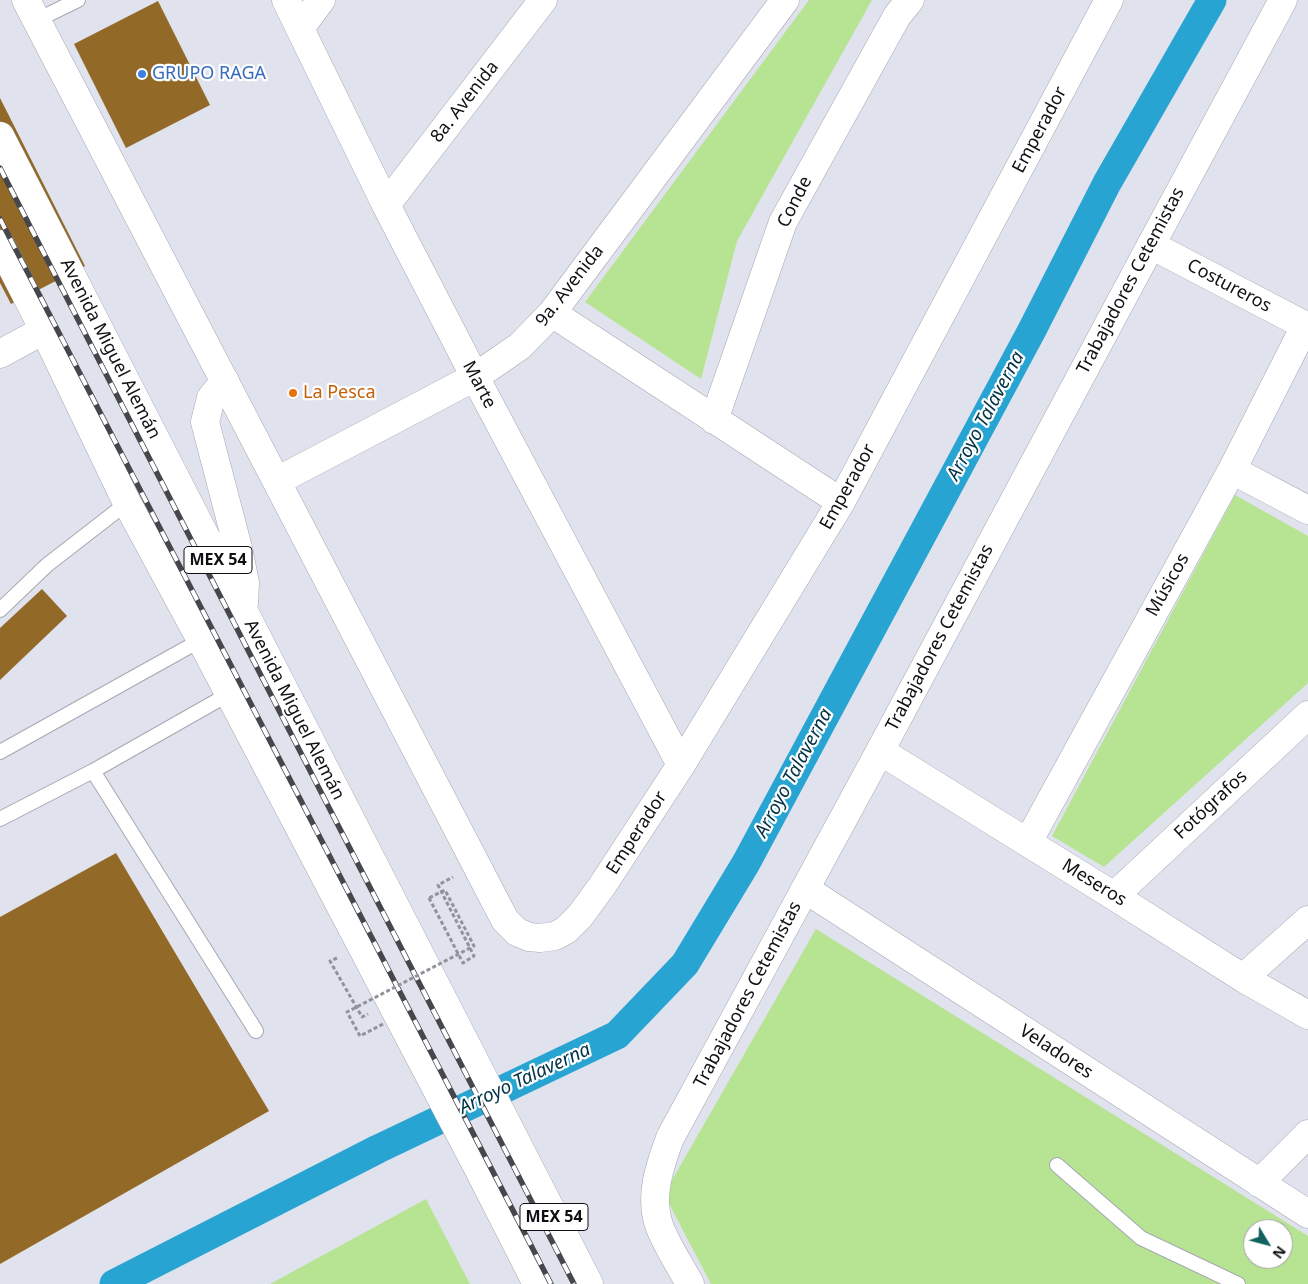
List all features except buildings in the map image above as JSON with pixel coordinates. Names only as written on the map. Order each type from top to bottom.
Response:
[{"type":"main road","name":"Marte","points":[[286,0],[301,27],[386,205],[474,377],[681,765]]},
{"type":"main road","points":[[301,27],[321,0]]},
{"type":"main road","name":"8a. Avenida","points":[[386,205],[543,0]]},
{"type":"main road","name":"9a. Avenida","points":[[276,481],[474,377],[520,346],[552,313],[785,0]]},
{"type":"main road","name":"Conde","points":[[714,420],[783,222],[897,16],[910,0]]},
{"type":"main road","name":"Emperador","points":[[476,864],[505,920],[517,932],[529,937],[554,936],[566,930],[580,916],[681,765],[841,502],[1109,0]]},
{"type":"main road","name":"Trabajadores Cetemistas","points":[[690,1284],[659,1225],[655,1205],[656,1185],[661,1161],[670,1138],[880,752],[1150,245],[1283,0]]},
{"type":"main road","points":[[32,10],[476,864]]},
{"type":"main road","name":"Avenida Miguel Alemán","points":[[0,136],[589,1284]]},
{"type":"main road","name":"MEX 54","points":[[0,244],[127,502],[230,694],[388,1016],[480,1172],[537,1284]]},
{"type":"main road","name":"Costureros","points":[[1150,245],[1306,327]]},
{"type":"main road","points":[[552,313],[841,502]]},
{"type":"main road","name":"Músicos","points":[[1028,842],[1232,470],[1306,327]]},
{"type":"main road","points":[[0,354],[44,330]]},
{"type":"main road","points":[[225,381],[211,398],[205,422],[238,548],[245,583],[244,612]]},
{"type":"main road","points":[[1232,470],[1308,510]]},
{"type":"main road","name":"Fotógrafos","points":[[1114,896],[1308,715]]},
{"type":"main road","name":"Meseros","points":[[880,752],[1028,842],[1244,978],[1308,1015]]},
{"type":"main road","name":"Veladores","points":[[805,889],[1308,1214]]},
{"type":"main road","points":[[1244,978],[1308,920]]},
{"type":"main road","points":[[1259,1183],[1308,1134]]},
{"type":"lane","points":[[32,10],[78,0]]},
{"type":"lane","points":[[0,610],[47,565],[127,502]]},
{"type":"lane","points":[[0,752],[201,640]]},
{"type":"lane","points":[[0,819],[93,772],[230,694]]},
{"type":"lane","points":[[93,772],[256,1031]]},
{"type":"lane","points":[[1057,1165],[1141,1238],[1238,1284]]},
{"type":"path","points":[[388,1016],[360,1036],[347,1012],[474,946],[445,890],[429,898],[463,963],[474,956],[438,885],[476,864]]},
{"type":"green space","points":[[809,0],[872,0],[737,241],[701,379],[585,302]]},
{"type":"green space","points":[[1235,495],[1308,536],[1308,683],[1104,867],[1052,836]]},
{"type":"green space","points":[[816,929],[1281,1219],[1243,1219],[1243,1269],[1293,1269],[1293,1227],[1308,1236],[1308,1284],[711,1284],[664,1194]]},
{"type":"green space","points":[[426,1199],[470,1284],[270,1284]]},
{"type":"waterway","name":"Arroyo Talaverna","points":[[114,1284],[378,1149],[617,1035],[685,964],[746,863],[1032,330],[1107,183],[1212,0]]},
{"type":"railway","points":[[0,168],[574,1284]]},
{"type":"railway","points":[[0,219],[551,1284]]},
{"type":"place","name":"GRUPO RAGA","points":[[142,74]]},
{"type":"place","name":"La Pesca","points":[[293,393]]}]
